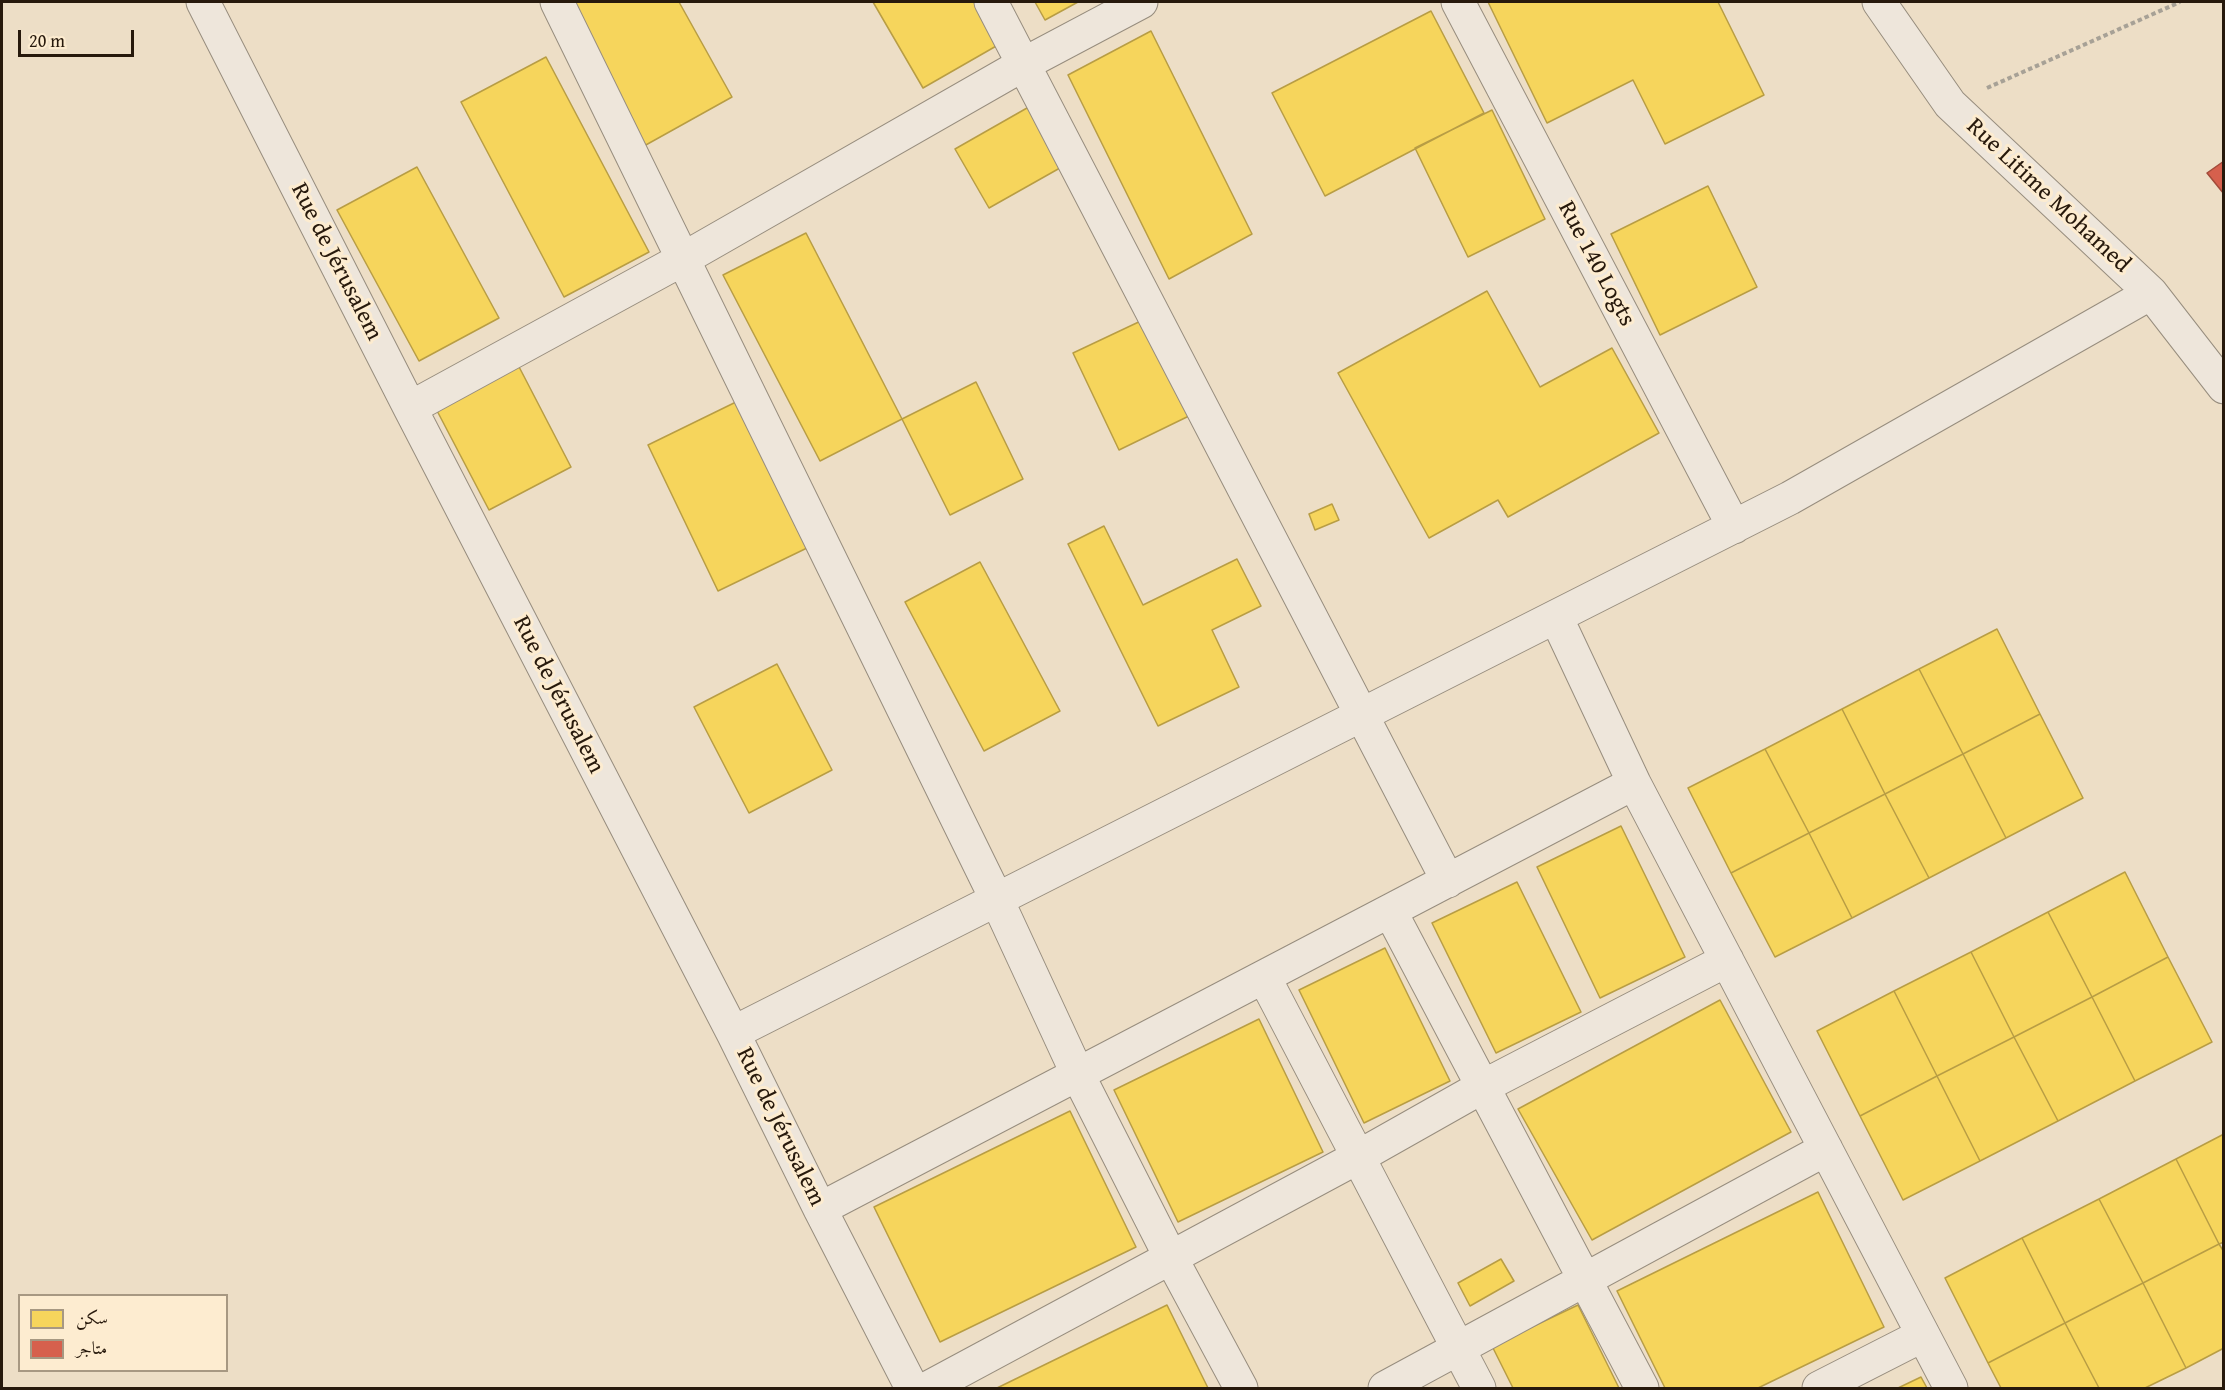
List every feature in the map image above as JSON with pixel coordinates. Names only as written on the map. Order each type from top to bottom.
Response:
[{"type":"street","name":"Rue de Jérusalem","points":[[203,2],[733,1033],[912,1389]]},
{"type":"street","points":[[557,2],[997,900],[1078,1075],[1241,1389]]},
{"type":"street","points":[[992,2],[1448,881]]},
{"type":"street","points":[[410,408],[683,259],[1024,64],[1141,2]]},
{"type":"street","name":"Rue 140 Logts","points":[[1458,2],[1734,527]]},
{"type":"street","name":"Rue Litime Mohamed","points":[[1879,2],[1950,104],[2151,293],[2223,387]]},
{"type":"street","points":[[733,1033],[1790,498],[2151,293]]},
{"type":"street","points":[[1556,617],[1634,783],[1951,1389]]},
{"type":"street","points":[[820,1209],[1634,783]]},
{"type":"street","points":[[1390,911],[1642,1389]]},
{"type":"street","points":[[928,1389],[1358,1157],[1482,1087],[1727,960]]},
{"type":"street","points":[[1264,977],[1479,1389]]},
{"type":"street","points":[[1385,1389],[1826,1149]]},
{"type":"street","points":[[1820,1389],[1923,1335]]},
{"type":"path","points":[[1950,104],[2180,2]]},
{"type":"building: سكن","points":[[576,2],[679,2],[732,97],[644,146],[567,7]]},
{"type":"building: سكن","points":[[873,2],[974,2],[998,45],[923,88]]},
{"type":"building: سكن","points":[[1035,2],[1078,2],[1045,20]]},
{"type":"building: سكن","points":[[1488,2],[1718,2],[1764,95],[1665,144],[1633,80],[1547,123]]},
{"type":"building: سكن","points":[[1431,11],[1484,113],[1325,196],[1272,93]]},
{"type":"building: سكن","points":[[1151,31],[1252,234],[1169,279],[1068,75]]},
{"type":"building: سكن","points":[[546,57],[649,252],[564,297],[461,102]]},
{"type":"building: سكن","points":[[1034,104],[1067,164],[989,208],[955,149]]},
{"type":"building: سكن","points":[[1492,110],[1545,219],[1468,257],[1415,148]]},
{"type":"building: سكن","points":[[417,167],[499,318],[419,361],[337,210]]},
{"type":"building: سكن","points":[[1708,186],[1757,287],[1660,335],[1611,234]]},
{"type":"building: سكن","points":[[806,233],[902,419],[820,461],[723,275]]},
{"type":"building: سكن","points":[[1487,291],[1540,387],[1612,348],[1659,433],[1508,517],[1498,500],[1429,538],[1338,373]]},
{"type":"building: سكن","points":[[1145,319],[1191,415],[1119,450],[1073,353]]},
{"type":"building: سكن","points":[[516,361],[571,467],[489,510],[434,405]]},
{"type":"building: سكن","points":[[976,382],[1023,479],[950,515],[902,419]]},
{"type":"building: سكن","points":[[736,402],[807,548],[718,591],[648,445]]},
{"type":"building: سكن","points":[[1332,504],[1339,520],[1315,530],[1309,514]]},
{"type":"building: سكن","points":[[1104,526],[1143,605],[1237,559],[1261,606],[1212,630],[1239,687],[1158,726],[1068,544]]},
{"type":"building: سكن","points":[[980,562],[1060,711],[984,751],[905,602]]},
{"type":"building: سكن","points":[[1997,629],[2040,714],[1963,754],[1919,669]]},
{"type":"building: سكن","points":[[777,664],[832,770],[749,813],[694,707]]},
{"type":"building: سكن","points":[[1919,669],[1963,754],[1885,794],[1842,709]]},
{"type":"building: سكن","points":[[1842,709],[1885,794],[1809,833],[1765,749]]},
{"type":"building: سكن","points":[[2040,714],[2083,798],[2006,838],[1963,754]]},
{"type":"building: سكن","points":[[1765,749],[1809,833],[1731,873],[1688,788]]},
{"type":"building: سكن","points":[[1963,754],[2006,838],[1929,878],[1885,794]]},
{"type":"building: سكن","points":[[1885,794],[1929,878],[1852,918],[1809,833]]},
{"type":"building: سكن","points":[[1621,826],[1685,957],[1600,998],[1537,867]]},
{"type":"building: سكن","points":[[1809,833],[1852,918],[1775,957],[1731,873]]},
{"type":"building: سكن","points":[[2125,872],[2168,957],[2092,997],[2048,912]]},
{"type":"building: سكن","points":[[1517,882],[1581,1012],[1496,1053],[1432,923]]},
{"type":"building: سكن","points":[[2048,912],[2092,997],[2014,1037],[1971,952]]},
{"type":"building: سكن","points":[[1385,948],[1450,1081],[1364,1123],[1299,990]]},
{"type":"building: سكن","points":[[1971,952],[2014,1037],[1937,1076],[1894,991]]},
{"type":"building: سكن","points":[[2168,957],[2212,1042],[2135,1081],[2092,997]]},
{"type":"building: سكن","points":[[1894,991],[1937,1076],[1860,1116],[1817,1031]]},
{"type":"building: سكن","points":[[2092,997],[2135,1081],[2058,1121],[2014,1037]]},
{"type":"building: سكن","points":[[1720,1000],[1791,1132],[1592,1240],[1518,1109]]},
{"type":"building: سكن","points":[[1259,1019],[1323,1152],[1178,1222],[1114,1090]]},
{"type":"building: سكن","points":[[2014,1037],[2058,1121],[1980,1161],[1937,1076]]},
{"type":"building: سكن","points":[[1937,1076],[1980,1161],[1903,1200],[1860,1116]]},
{"type":"building: سكن","points":[[1070,1111],[1136,1247],[940,1342],[874,1207]]},
{"type":"building: سكن","points":[[2224,1134],[2224,1242],[2219,1244],[2176,1159]]},
{"type":"building: سكن","points":[[2176,1159],[2219,1244],[2143,1283],[2099,1199]]},
{"type":"building: سكن","points":[[1818,1192],[1884,1327],[1758,1388],[1665,1388],[1617,1291]]},
{"type":"building: سكن","points":[[2099,1199],[2143,1283],[2065,1323],[2022,1238]]},
{"type":"building: سكن","points":[[2022,1238],[2065,1323],[1988,1363],[1945,1278]]},
{"type":"building: سكن","points":[[2219,1244],[2224,1252],[2224,1348],[2186,1368],[2143,1283]]},
{"type":"building: سكن","points":[[1501,1259],[1514,1281],[1470,1306],[1458,1283]]},
{"type":"building: سكن","points":[[2143,1283],[2186,1368],[2145,1388],[2099,1388],[2065,1323]]},
{"type":"building: سكن","points":[[1167,1305],[1208,1388],[997,1388]]},
{"type":"building: سكن","points":[[1578,1305],[1619,1388],[1513,1388],[1492,1346]]},
{"type":"building: سكن","points":[[2065,1323],[2099,1388],[2001,1388],[1988,1363]]},
{"type":"building: سكن","points":[[1921,1377],[1927,1388],[1898,1388]]},
{"type":"building: متاجر","points":[[2224,161],[2224,194],[2207,173]]}]
